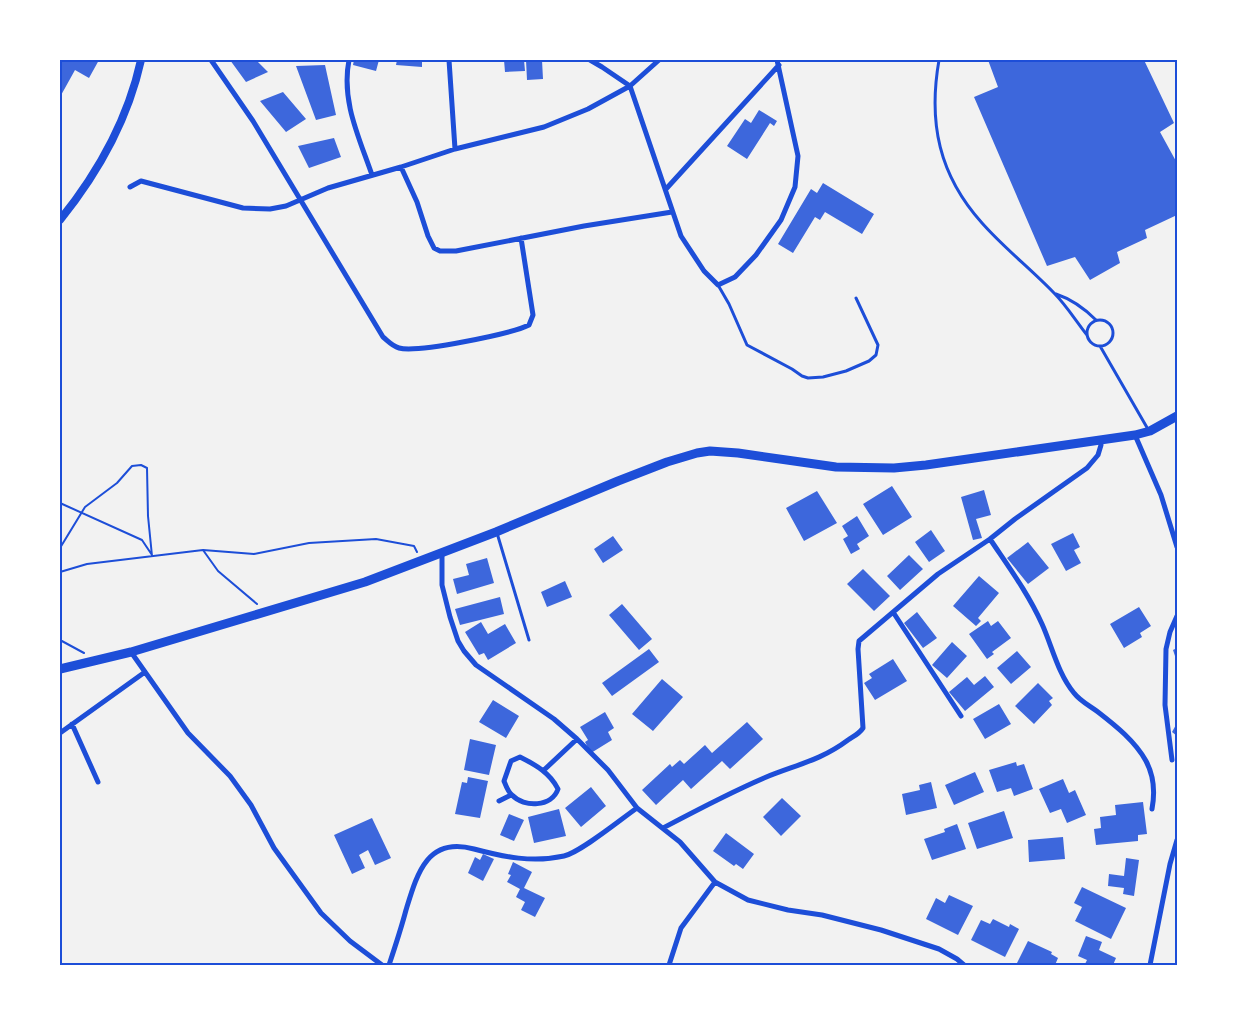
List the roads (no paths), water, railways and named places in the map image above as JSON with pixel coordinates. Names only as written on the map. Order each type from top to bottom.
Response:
[{"type":"main road","points":[[60,669],[131,652],[365,582],[496,532],[618,480],[697,453],[710,451],[738,453],[836,467],[894,468],[1100,442],[1150,431],[1177,416]]},
{"type":"street","points":[[60,220],[76,200],[97,167],[120,124],[141,60]]},
{"type":"street","points":[[211,60],[253,121],[383,337],[389,343],[399,348],[422,347],[475,339],[529,325],[533,319],[533,310],[521,238]]},
{"type":"street","points":[[348,60],[346,82],[350,110],[372,175]]},
{"type":"street","points":[[449,60],[455,149]]},
{"type":"street","points":[[590,60],[630,86],[666,189],[672,212],[688,248],[718,286],[735,276],[756,255],[781,220],[795,187],[798,156],[778,62]]},
{"type":"street","points":[[130,187],[141,181],[243,208],[270,210],[286,206],[328,188],[455,149],[544,127],[588,109],[630,86],[659,60]]},
{"type":"street","points":[[666,189],[778,62]]},
{"type":"street","points":[[401,167],[417,202],[428,236],[436,250],[440,252],[456,251],[584,226],[672,212]]},
{"type":"street","points":[[1135,435],[1161,494],[1177,547]]},
{"type":"street","points":[[663,828],[721,797],[832,752],[859,733],[863,728],[858,643],[863,636],[938,574],[990,539],[1015,518],[1087,468],[1098,455],[1101,446],[1100,442]]},
{"type":"street","points":[[990,539],[1017,579],[1041,622],[1067,683],[1079,698],[1120,730],[1136,746],[1147,762],[1155,794],[1152,809]]},
{"type":"street","points":[[442,553],[442,585],[450,617],[464,652],[476,665],[554,719],[577,739],[608,770],[637,808],[680,842],[715,882],[748,900],[788,910],[822,915],[881,930],[940,949],[964,965]]},
{"type":"street","points":[[893,612],[961,716]]},
{"type":"street","points":[[1172,760],[1165,705],[1166,649],[1170,632],[1177,616]]},
{"type":"street","points":[[131,652],[188,733],[230,776],[251,805],[274,848],[321,912],[350,941],[382,965]]},
{"type":"street","points":[[60,733],[145,672]]},
{"type":"street","points":[[72,724],[98,782]]},
{"type":"street","points":[[544,770],[577,739]]},
{"type":"street","points":[[520,757],[544,770],[558,789],[553,799],[546,803],[529,803],[517,799],[511,795],[504,781],[511,761],[520,757]]},
{"type":"street","points":[[499,801],[511,795]]},
{"type":"street","points":[[389,965],[414,881],[426,862],[441,848],[457,845],[504,857],[538,860],[567,856],[637,808]]},
{"type":"street","points":[[1150,965],[1170,864],[1177,840]]},
{"type":"street","points":[[669,965],[681,928],[715,882]]},
{"type":"lane","points":[[939,60],[935,83],[935,124],[940,150],[964,201],[982,224],[1055,294],[1087,334],[1091,342],[1100,346],[1150,431]]},
{"type":"lane","points":[[718,286],[729,304],[747,345],[808,378],[823,378],[846,371],[869,361],[876,355],[878,345],[856,298]]},
{"type":"lane","points":[[1055,294],[1064,297],[1088,312],[1096,320],[1105,321],[1111,326],[1113,331],[1111,340],[1100,346]]},
{"type":"lane","points":[[1087,334],[1089,326],[1096,320]]},
{"type":"lane","points":[[496,532],[529,640]]}]
